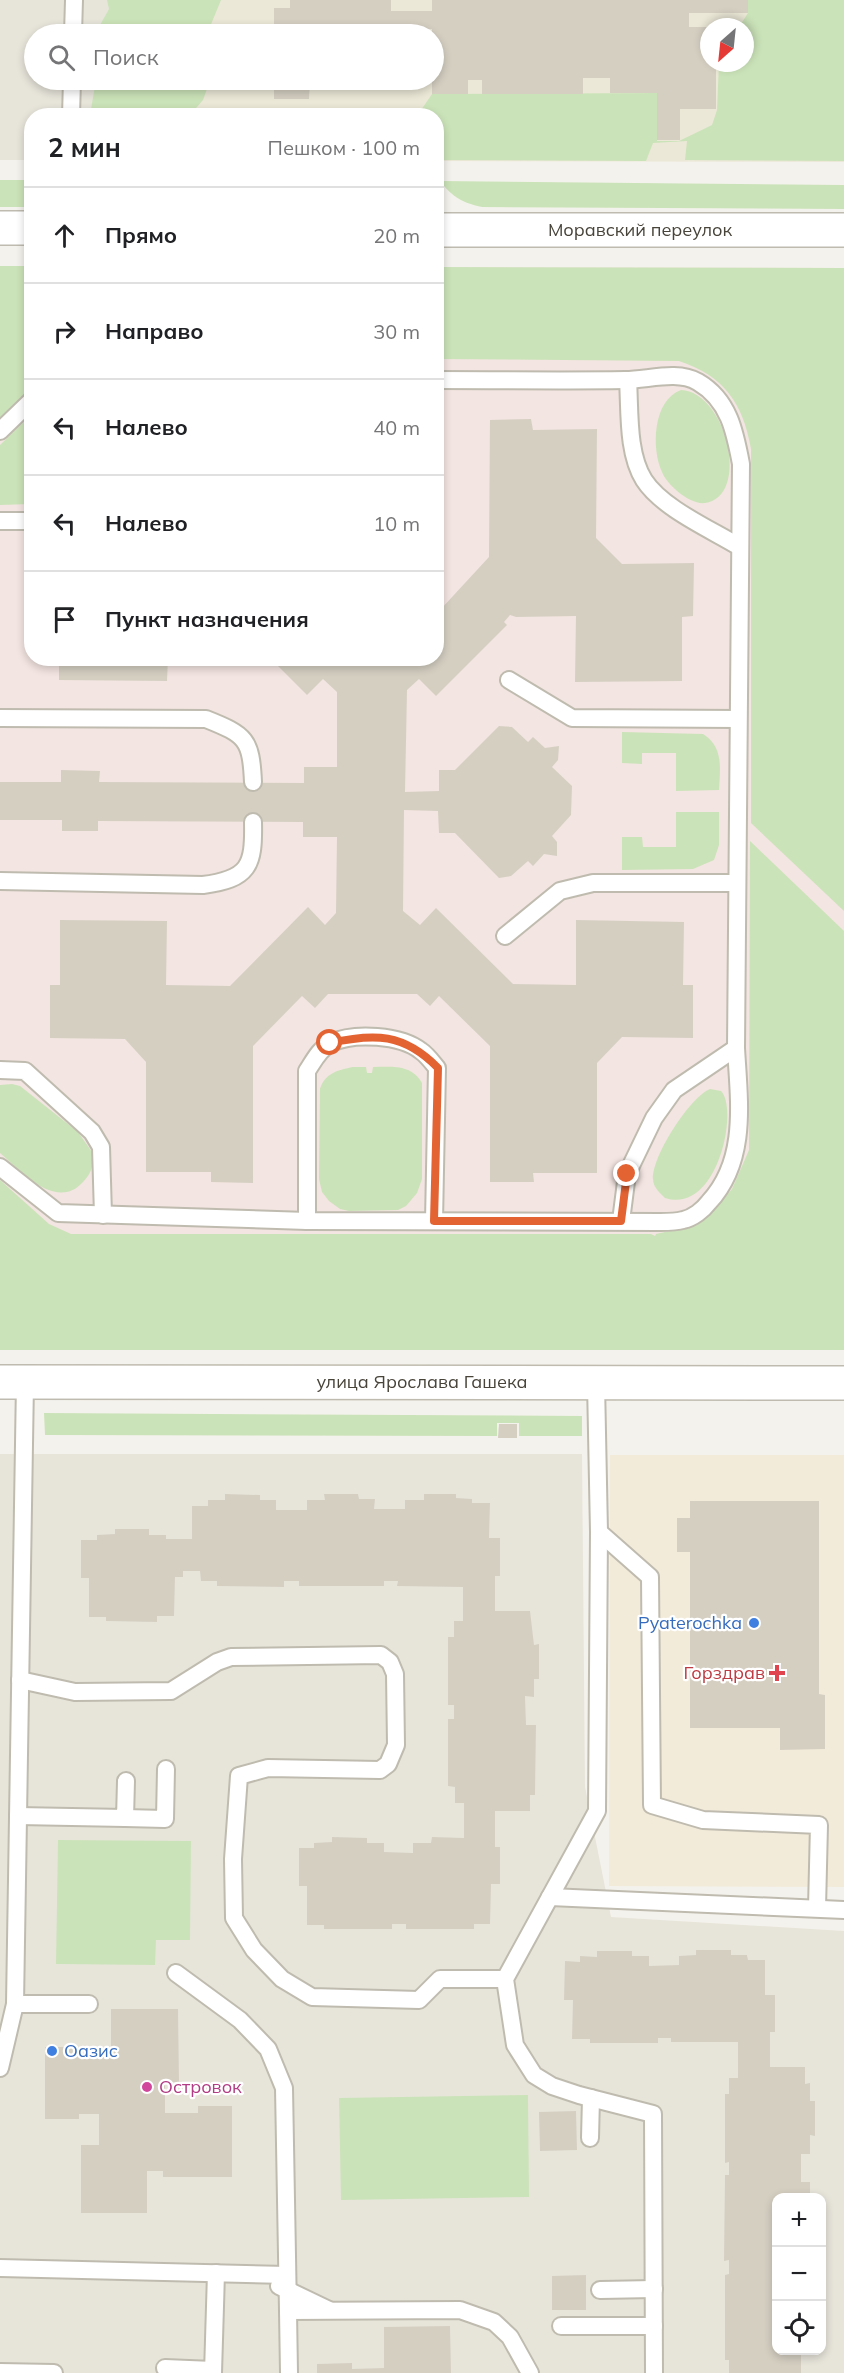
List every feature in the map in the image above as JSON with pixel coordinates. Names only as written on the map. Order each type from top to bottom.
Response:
[{"type":"street","points":[[0,228],[24,228]]},
{"type":"street","name":"Моравский переулок","points":[[444,230],[844,230]]},
{"type":"street","name":"улица Ярослава Гашека","points":[[13,1382],[844,1383]]},
{"type":"lane","points":[[73,24],[74,0]]},
{"type":"lane","points":[[71,108],[72,90]]},
{"type":"lane","points":[[0,1167],[58,1212],[103,1215],[307,1221],[684,1220],[702,1210],[716,1195],[733,1164],[739,1108],[736,1048],[738,546],[741,464],[736,433],[727,410],[714,393],[696,381],[666,376],[628,380],[444,380]]},
{"type":"lane","points":[[628,380],[634,451],[644,480],[669,504],[738,546]]},
{"type":"lane","points":[[0,431],[24,408]]},
{"type":"lane","points":[[0,521],[24,521]]},
{"type":"lane","points":[[509,680],[572,718],[738,719]]},
{"type":"lane","points":[[0,718],[206,719],[234,730],[251,749],[253,782]]},
{"type":"lane","points":[[0,881],[203,885],[230,881],[245,869],[254,850],[253,822]]},
{"type":"lane","points":[[505,936],[560,891],[593,883],[737,883]]},
{"type":"lane","points":[[307,1221],[307,1071],[316,1056],[330,1043],[358,1036],[385,1037],[420,1050],[438,1068],[434,1221]]},
{"type":"lane","points":[[621,1221],[627,1174],[654,1118],[674,1090],[736,1048]]},
{"type":"lane","points":[[0,1070],[25,1071],[92,1132],[101,1146],[103,1215]]},
{"type":"lane","points":[[0,2068],[15,2004],[20,1680],[13,1382]]},
{"type":"lane","points":[[596,1383],[599,1532],[597,1811],[505,1979],[515,2045],[534,2075],[552,2086],[653,2114],[654,2373]]},
{"type":"lane","points":[[599,1532],[650,1577],[652,1805],[703,1820],[819,1825],[817,1908]]},
{"type":"lane","points":[[20,1680],[75,1692],[171,1691],[217,1662],[231,1657],[381,1655],[390,1662],[395,1674],[396,1745],[388,1764],[380,1770],[268,1768],[239,1776],[233,1859],[234,1918],[254,1950],[282,1979],[312,1997],[419,2000],[440,1979],[505,1979]]},
{"type":"lane","points":[[18,1816],[165,1819],[166,1769]]},
{"type":"lane","points":[[125,1818],[126,1781]]},
{"type":"lane","points":[[550,1897],[844,1910]]},
{"type":"lane","points":[[176,1973],[240,2020],[268,2049],[284,2088],[289,2373]]},
{"type":"lane","points":[[15,2004],[89,2004]]},
{"type":"lane","points":[[590,2138],[591,2098]]},
{"type":"lane","points":[[0,2268],[255,2274],[288,2282],[332,2312]]},
{"type":"lane","points":[[165,2368],[213,2371],[216,2273]]},
{"type":"lane","points":[[600,2290],[654,2289]]},
{"type":"lane","points":[[288,2312],[460,2310],[476,2314],[494,2322],[510,2337],[530,2373]]},
{"type":"lane","points":[[561,2326],[654,2326]]},
{"type":"lane","points":[[0,2372],[54,2373]]},
{"type":"shaded area","points":[[0,0],[122,0],[122,24],[24,24],[24,90],[123,90],[123,108],[24,108],[24,160],[0,160]]},
{"type":"shaded area","points":[[124,0],[844,0],[844,162],[444,161],[444,108],[125,108],[125,90],[444,90],[444,24],[125,24]]},
{"type":"shaded area","points":[[0,266],[24,266],[24,666],[444,666],[444,267],[844,268],[844,1350],[0,1350]]},
{"type":"shaded area","points":[[0,1454],[582,1454],[585,1787],[611,1917],[844,1931],[844,2373],[0,2373]]},
{"type":"shaded area","points":[[610,1455],[844,1455],[844,1887],[609,1886]]},
{"type":"green space","points":[[107,0],[221,0],[211,24],[101,24],[109,9]]},
{"type":"green space","points":[[748,0],[844,0],[844,161],[685,160],[687,141],[653,143],[646,161],[444,160],[444,108],[422,108],[432,94],[657,93],[657,141],[679,141],[712,125],[717,110],[719,72],[754,72],[754,18],[745,18],[748,13]]},
{"type":"green space","points":[[94,90],[207,90],[203,100],[196,108],[91,108]]},
{"type":"green space","points":[[0,180],[24,180],[24,207],[0,207]]},
{"type":"green space","points":[[444,181],[844,185],[844,209],[482,207],[469,204],[444,185]]},
{"type":"green space","points":[[0,266],[24,266],[24,395],[0,418]]},
{"type":"green space","points":[[444,267],[844,268],[844,911],[751,823],[751,449],[743,418],[729,393],[708,375],[679,361],[444,359]]},
{"type":"green space","points":[[681,390],[697,395],[711,408],[721,425],[728,445],[730,465],[727,483],[719,497],[705,503],[693,501],[674,488],[662,472],[656,450],[660,414],[672,395]]},
{"type":"green space","points":[[24,422],[24,504],[0,505],[0,445]]},
{"type":"green space","points":[[622,732],[703,734],[710,739],[718,752],[719,790],[676,791],[676,753],[642,753],[642,764],[622,763]]},
{"type":"green space","points":[[676,812],[719,812],[719,845],[714,860],[693,869],[622,870],[622,837],[642,837],[643,847],[676,847]]},
{"type":"green space","points":[[750,841],[844,931],[844,1350],[0,1350],[0,1180],[49,1224],[71,1234],[651,1234],[655,1236],[697,1225],[710,1215],[732,1189],[749,1150]]},
{"type":"green space","points":[[366,1067],[367,1073],[372,1073],[373,1067],[400,1068],[412,1072],[422,1083],[422,1179],[417,1193],[406,1206],[398,1210],[349,1211],[340,1209],[322,1192],[319,1179],[320,1089],[329,1076],[337,1071]]},
{"type":"green space","points":[[0,1085],[20,1086],[78,1132],[92,1152],[90,1172],[86,1179],[73,1190],[61,1193],[39,1185],[0,1153]]},
{"type":"green space","points":[[710,1089],[721,1091],[726,1101],[725,1137],[720,1158],[711,1176],[699,1191],[683,1199],[665,1198],[653,1182],[654,1169],[659,1156],[683,1115],[702,1094]]},
{"type":"green space","points":[[44,1413],[582,1416],[582,1436],[519,1436],[519,1423],[497,1423],[497,1436],[45,1435]]},
{"type":"green space","points":[[58,1840],[191,1841],[190,1940],[156,1940],[155,1965],[56,1964]]},
{"type":"green space","points":[[528,2095],[529,2197],[341,2200],[339,2098]]},
{"type":"building","points":[[290,0],[391,0],[391,11],[432,11],[432,0],[748,0],[748,13],[689,13],[689,27],[700,27],[700,72],[716,72],[716,109],[680,109],[680,140],[657,140],[657,93],[610,93],[610,78],[583,78],[583,94],[482,94],[482,80],[468,80],[468,94],[432,94],[432,90],[444,90],[444,24],[274,24],[274,8],[290,8]]},
{"type":"building","points":[[274,90],[309,90],[309,99],[274,99]]},
{"type":"building","points":[[531,419],[533,430],[597,429],[596,538],[622,564],[694,563],[693,616],[682,617],[682,681],[575,682],[576,616],[516,617],[510,615],[504,622],[507,625],[436,696],[419,679],[407,690],[405,792],[439,791],[439,770],[455,770],[499,726],[512,727],[528,742],[533,737],[545,748],[559,746],[558,760],[552,767],[572,786],[571,815],[552,836],[557,842],[557,856],[544,854],[533,866],[528,861],[511,876],[499,878],[455,833],[439,833],[438,811],[404,810],[403,911],[420,925],[436,908],[513,984],[576,985],[576,920],[684,922],[683,985],[693,985],[693,1038],[622,1037],[597,1063],[597,1173],[533,1173],[534,1182],[490,1182],[490,1046],[439,996],[430,1006],[417,994],[328,994],[315,1008],[302,996],[253,1046],[253,1183],[211,1182],[211,1172],[146,1172],[146,1062],[125,1039],[50,1038],[50,985],[60,985],[60,920],[167,921],[166,985],[230,986],[308,907],[325,925],[336,913],[337,837],[303,837],[303,822],[98,821],[98,831],[62,831],[62,820],[0,820],[0,782],[61,782],[61,770],[100,771],[99,782],[304,783],[304,767],[337,767],[337,692],[323,679],[307,695],[278,666],[444,666],[444,606],[489,557],[490,420]]},
{"type":"building","points":[[59,666],[168,666],[167,681],[59,680]]},
{"type":"building","points":[[499,1424],[517,1424],[517,1438],[498,1438]]},
{"type":"building","points":[[225,1494],[260,1495],[260,1500],[276,1500],[276,1510],[307,1510],[307,1500],[325,1500],[324,1494],[358,1494],[359,1499],[375,1499],[374,1509],[405,1509],[405,1500],[424,1500],[424,1494],[456,1494],[456,1498],[472,1499],[472,1503],[490,1503],[489,1538],[500,1538],[500,1576],[495,1576],[495,1611],[530,1611],[534,1645],[539,1644],[539,1679],[534,1679],[534,1697],[525,1696],[526,1725],[536,1725],[535,1795],[530,1795],[530,1811],[495,1811],[495,1847],[500,1847],[500,1884],[491,1884],[490,1924],[474,1924],[474,1929],[406,1929],[406,1924],[392,1924],[392,1929],[324,1929],[324,1925],[307,1925],[307,1886],[299,1886],[299,1848],[314,1848],[314,1843],[332,1842],[332,1837],[367,1838],[367,1843],[384,1843],[384,1852],[413,1853],[413,1843],[431,1843],[432,1837],[464,1838],[464,1803],[455,1803],[455,1787],[448,1786],[448,1719],[454,1719],[454,1705],[448,1705],[448,1637],[454,1637],[454,1621],[463,1621],[463,1587],[397,1586],[398,1581],[384,1581],[384,1586],[299,1586],[299,1581],[284,1581],[284,1587],[217,1586],[217,1581],[201,1581],[200,1571],[183,1571],[183,1577],[175,1577],[174,1616],[157,1616],[157,1622],[106,1621],[106,1617],[89,1617],[89,1578],[81,1578],[81,1540],[97,1540],[97,1535],[115,1534],[115,1529],[149,1529],[149,1535],[166,1535],[166,1539],[192,1539],[192,1506],[208,1506],[208,1500],[225,1500]]},
{"type":"building","name":"Pyaterochka","points":[[690,1501],[819,1501],[819,1694],[825,1695],[825,1749],[780,1750],[780,1728],[690,1728],[690,1552],[677,1552],[677,1518],[690,1518]]},
{"type":"building","points":[[696,1950],[731,1950],[731,1955],[747,1955],[748,1960],[765,1960],[765,1995],[775,1995],[775,2032],[770,2032],[770,2067],[805,2067],[805,2084],[810,2083],[810,2101],[815,2101],[815,2136],[810,2135],[810,2154],[801,2154],[801,2182],[810,2182],[810,2193],[772,2193],[772,2355],[801,2355],[801,2373],[729,2373],[729,2360],[725,2360],[725,2275],[729,2274],[729,2260],[724,2261],[725,2175],[729,2175],[729,2162],[725,2163],[725,2094],[729,2094],[729,2078],[738,2078],[738,2042],[671,2042],[671,2038],[658,2038],[658,2043],[590,2043],[590,2039],[572,2039],[573,2000],[564,2000],[565,1961],[580,1962],[580,1956],[597,1957],[597,1951],[632,1951],[632,1956],[649,1956],[649,1966],[679,1965],[679,1956],[696,1955]]},
{"type":"building","points":[[111,2009],[178,2009],[179,2082],[165,2082],[165,2113],[198,2113],[198,2106],[232,2106],[232,2177],[163,2177],[163,2171],[147,2171],[147,2213],[81,2213],[81,2145],[99,2145],[99,2114],[79,2114],[79,2119],[45,2119],[45,2047],[80,2047],[81,2053],[111,2054]]},
{"type":"building","points":[[576,2111],[577,2150],[540,2151],[539,2112]]},
{"type":"building","points":[[586,2275],[586,2310],[552,2310],[552,2276]]},
{"type":"building","points":[[450,2326],[451,2373],[317,2373],[317,2364],[352,2363],[352,2369],[384,2368],[384,2327]]},
{"type":"place","name":"Pyaterochka","points":[[754,1623]]},
{"type":"place","name":"Горздрав","points":[[777,1673]]},
{"type":"place","name":"Оазис","points":[[52,2051]]},
{"type":"place","name":"Островок","points":[[147,2087]]},
{"type":"route","points":[[330,1043],[358,1036],[385,1037],[420,1050],[438,1068],[434,1221],[621,1221],[627,1174]]}]
